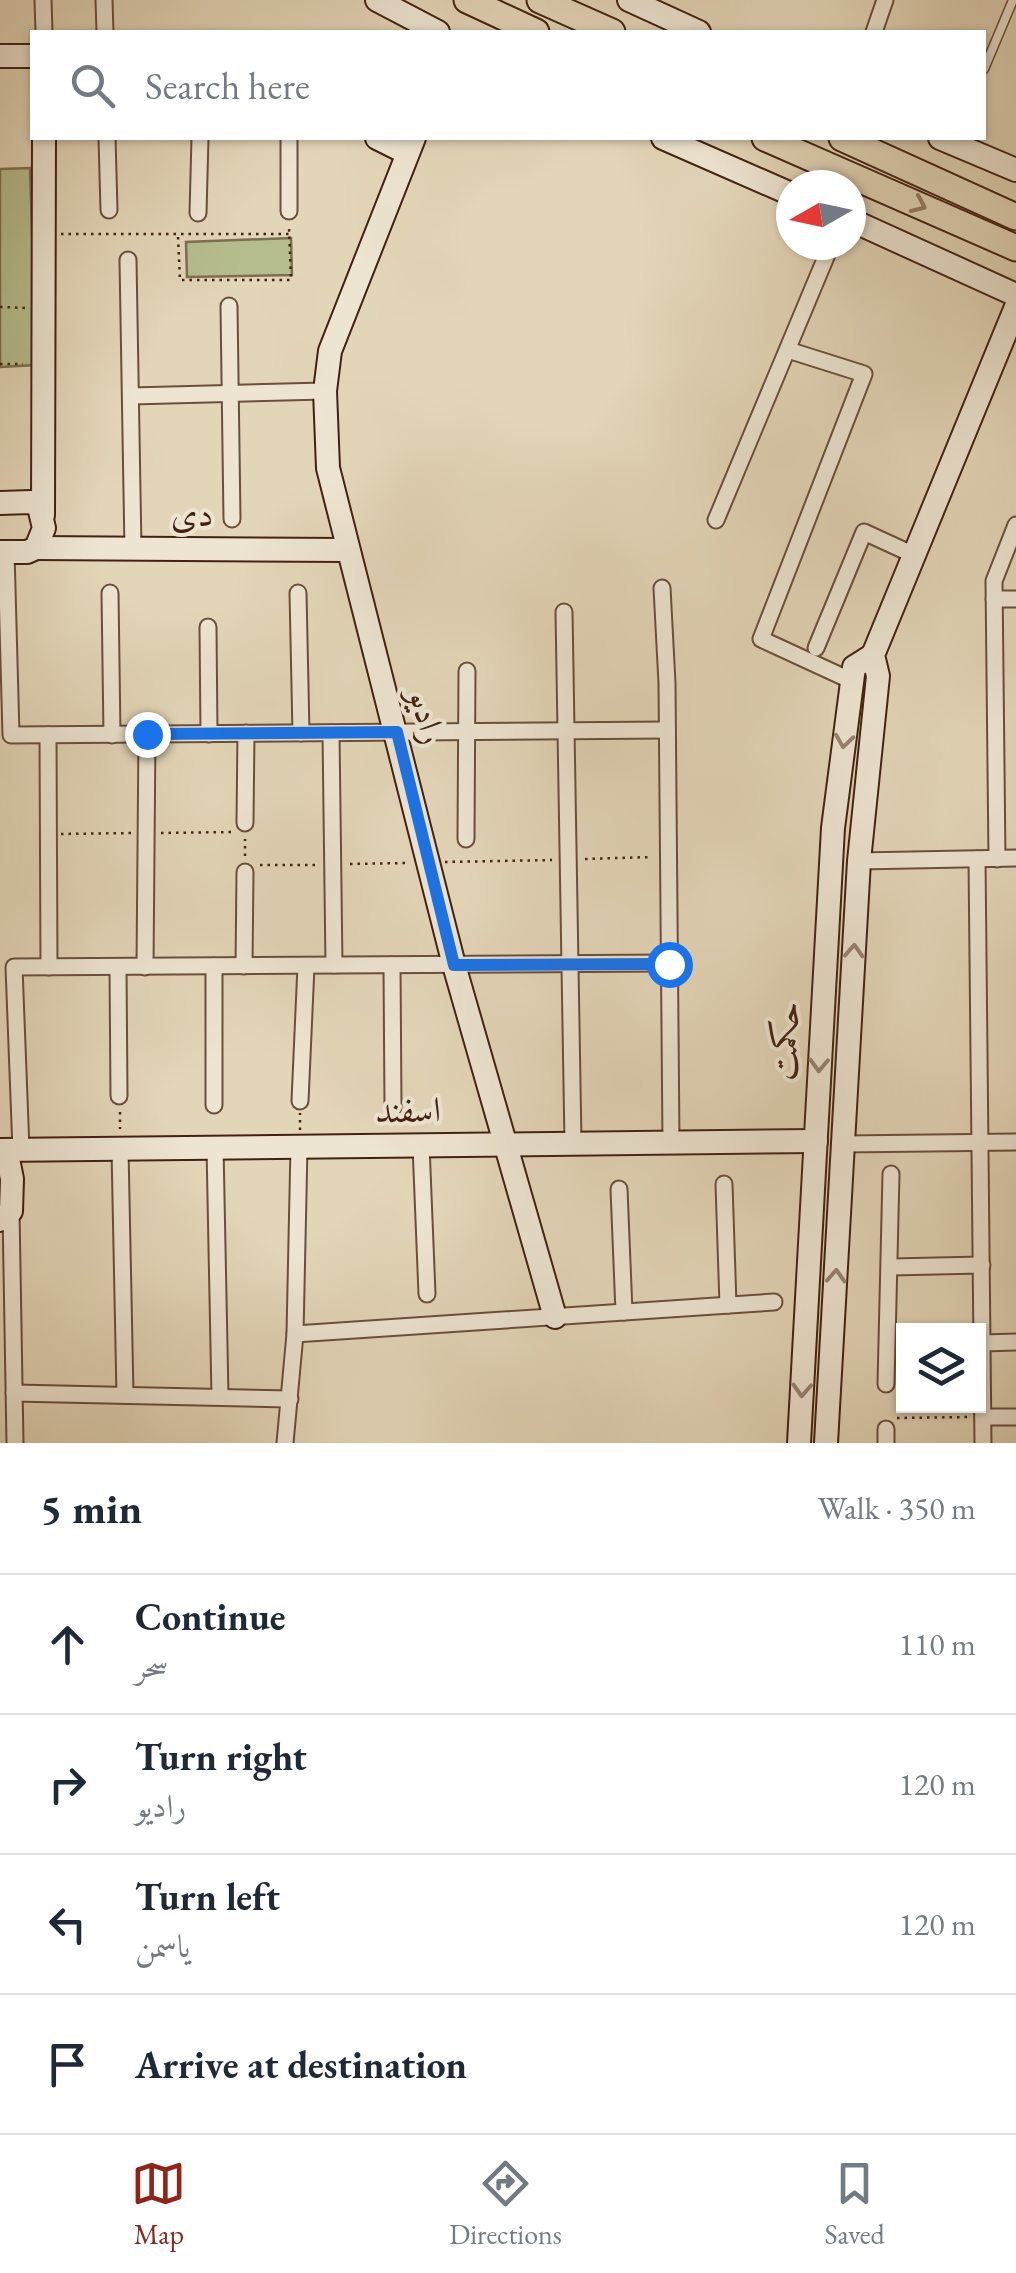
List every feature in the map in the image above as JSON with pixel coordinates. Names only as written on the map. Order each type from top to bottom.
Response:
[{"type":"main road","points":[[467,0],[532,30]]},
{"type":"main road","points":[[540,0],[608,30]]},
{"type":"main road","points":[[771,140],[1011,245]]},
{"type":"main road","points":[[846,140],[1016,217]]},
{"type":"street","points":[[43,0],[44,30]]},
{"type":"street","points":[[104,0],[105,30]]},
{"type":"street","points":[[377,0],[434,30]]},
{"type":"street","points":[[629,0],[694,30]]},
{"type":"street","points":[[875,30],[885,0]]},
{"type":"street","points":[[0,56],[30,56]]},
{"type":"street","points":[[36,548],[42,540],[43,515],[44,140]]},
{"type":"street","points":[[108,140],[109,210]]},
{"type":"street","points":[[198,214],[200,140]]},
{"type":"street","points":[[289,140],[289,211]]},
{"type":"street","points":[[668,140],[776,187]]},
{"type":"street","points":[[951,140],[1016,170]]},
{"type":"street","name":"رادیو","points":[[411,145],[330,351],[324,390],[328,468],[454,965],[555,1316]]},
{"type":"street","points":[[866,227],[1016,296]]},
{"type":"street","points":[[128,260],[134,549]]},
{"type":"street","points":[[716,520],[825,260]]},
{"type":"street","points":[[229,306],[232,519]]},
{"type":"street","name":"حکمت","points":[[826,1443],[859,860],[878,676],[873,655],[1016,306]]},
{"type":"street","points":[[788,350],[864,374],[761,639],[852,681]]},
{"type":"street","points":[[130,396],[324,390]]},
{"type":"street","points":[[0,504],[31,502],[43,515]]},
{"type":"street","points":[[997,858],[994,581],[1016,525]]},
{"type":"street","points":[[816,648],[864,532],[914,555]]},
{"type":"street","name":"دی","points":[[3,552],[36,548],[348,550]]},
{"type":"street","points":[[3,552],[11,735],[667,730]]},
{"type":"street","points":[[662,588],[672,1142]]},
{"type":"street","points":[[298,592],[300,733]]},
{"type":"street","points":[[110,593],[112,734]]},
{"type":"street","points":[[994,599],[1016,599]]},
{"type":"street","points":[[564,612],[573,1143]]},
{"type":"street","points":[[208,627],[209,734]]},
{"type":"street","name":"حکمت","points":[[800,1443],[833,828],[854,666],[873,655]]},
{"type":"street","points":[[466,839],[467,671]]},
{"type":"street","points":[[332,732],[334,966]]},
{"type":"street","points":[[245,823],[246,733]]},
{"type":"street","points":[[145,967],[147,734]]},
{"type":"street","points":[[48,735],[49,967]]},
{"type":"street","points":[[859,860],[1016,858]]},
{"type":"street","points":[[977,859],[983,1323]]},
{"type":"street","points":[[244,872],[244,966]]},
{"type":"street","points":[[15,1443],[14,1393],[6,1331],[5,1216],[10,1168],[7,1150],[14,968],[669,964]]},
{"type":"street","points":[[392,965],[394,1107]]},
{"type":"street","points":[[214,966],[214,1105]]},
{"type":"street","points":[[300,1102],[306,966]]},
{"type":"street","points":[[118,967],[120,1096]]},
{"type":"street","name":"اسفند","points":[[7,1150],[816,1141]]},
{"type":"street","points":[[843,1144],[1016,1142]]},
{"type":"street","points":[[421,1145],[428,1294]]},
{"type":"street","points":[[284,1443],[295,1334],[300,1146]]},
{"type":"street","points":[[120,1148],[125,1395]]},
{"type":"street","points":[[215,1148],[220,1397]]},
{"type":"street","points":[[886,1384],[891,1174]]},
{"type":"street","points":[[724,1184],[728,1305]]},
{"type":"street","points":[[620,1189],[624,1312]]},
{"type":"street","points":[[891,1267],[982,1265]]},
{"type":"street","points":[[295,1334],[774,1302]]},
{"type":"street","points":[[805,1339],[832,1346]]},
{"type":"street","points":[[986,1343],[1016,1342]]},
{"type":"street","points":[[14,1393],[290,1399]]},
{"type":"street","points":[[983,1413],[984,1443]]},
{"type":"street","points":[[983,1417],[1016,1417]]},
{"type":"lane","points":[[986,64],[1013,0]]},
{"type":"path","points":[[43,234],[290,234],[292,280],[180,280],[178,236]]},
{"type":"path","points":[[0,306],[43,310]]},
{"type":"path","points":[[0,356],[0,364],[43,365]]},
{"type":"path","points":[[245,823],[244,866],[668,857]]},
{"type":"path","points":[[120,1096],[120,1148]]},
{"type":"path","points":[[300,1102],[300,1146]]},
{"type":"path","points":[[886,1436],[886,1418],[983,1417]]},
{"type":"green space","points":[[30,168],[36,365],[0,367],[0,169]]},
{"type":"green space","points":[[291,238],[292,275],[187,277],[186,242]]},
{"type":"route","points":[[147,734],[397,732],[454,965],[669,964]]}]
